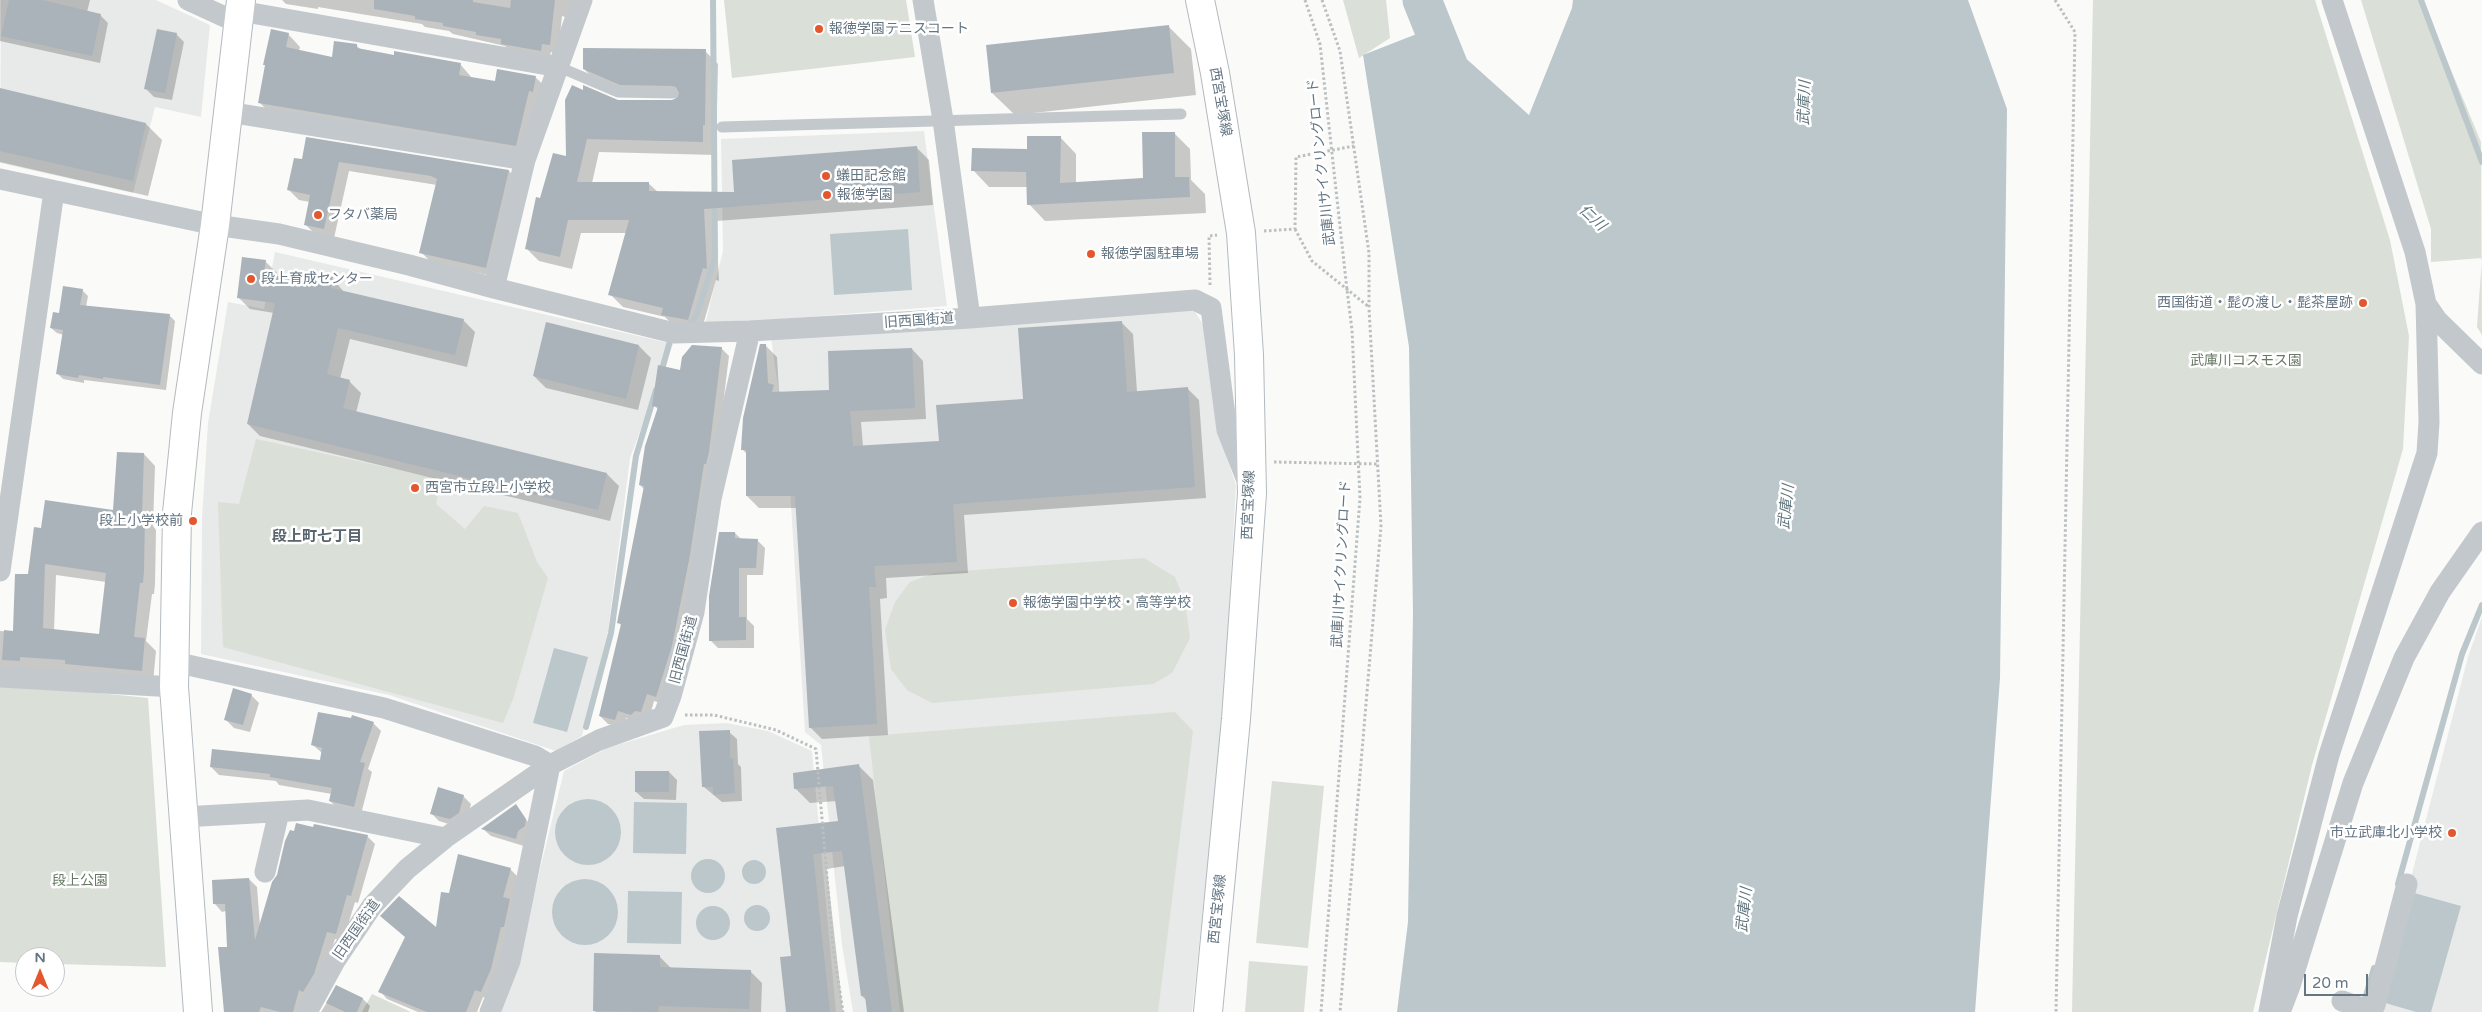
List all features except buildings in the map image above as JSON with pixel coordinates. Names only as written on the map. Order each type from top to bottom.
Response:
[{"type":"main road","name":"西宮宝塚線","points":[[1200,0],[1215,73],[1241,233],[1249,355],[1252,493],[1236,719],[1208,1012]]},
{"type":"main road","points":[[198,1012],[174,675],[177,512],[187,414],[215,225],[240,11]]},
{"type":"street","points":[[188,0],[240,11],[559,67]]},
{"type":"street","points":[[494,288],[526,160],[582,0]]},
{"type":"street","points":[[923,0],[943,120],[970,318]]},
{"type":"street","points":[[2269,1012],[2288,916],[2329,755],[2427,453],[2429,422],[2426,304],[2416,252],[2332,0]]},
{"type":"street","points":[[228,112],[526,160]]},
{"type":"street","points":[[0,179],[215,225],[279,234],[409,265],[674,333],[750,331]]},
{"type":"street","points":[[0,571],[54,191]]},
{"type":"street","name":"旧西国街道","points":[[307,1012],[335,961],[372,906],[406,869],[446,838],[550,765],[599,740],[663,717],[672,696],[694,612],[711,499],[750,331],[970,318],[1195,300],[1211,308]]},
{"type":"street","points":[[2426,304],[2437,320],[2482,364]]},
{"type":"street","points":[[1211,308],[1227,430],[1252,493]]},
{"type":"street","points":[[2280,1012],[2290,986],[2353,782],[2404,658],[2440,592],[2482,532]]},
{"type":"street","points":[[0,677],[174,675],[384,708],[535,756],[550,765],[510,961],[490,1012]]},
{"type":"street","points":[[183,817],[308,810],[446,838]]},
{"type":"street","points":[[265,872],[279,812]]},
{"type":"street","points":[[2342,1001],[2370,1011],[2375,1005],[2407,884]]},
{"type":"lane","points":[[559,67],[618,92],[672,93]]},
{"type":"lane","points":[[722,127],[1181,114]]},
{"type":"path","name":"武庫川サイクリングロード","points":[[1305,0],[1320,44],[1352,330],[1360,498],[1321,1012]]},
{"type":"path","points":[[1322,0],[1340,51],[1369,254],[1369,308],[1381,526],[1340,1012]]},
{"type":"path","points":[[2055,0],[2075,32],[2056,1012]]},
{"type":"path","points":[[1354,146],[1296,156],[1295,229],[1312,261],[1369,308]]},
{"type":"path","points":[[1273,230],[1295,229]]},
{"type":"path","points":[[1209,236],[1211,308]]},
{"type":"path","points":[[1285,462],[1378,464]]},
{"type":"path","points":[[663,717],[714,715],[776,730],[816,749],[833,947],[844,1012]]},
{"type":"shaded area","points":[[1,0],[156,0],[210,25],[201,117],[155,107],[133,193],[0,163]]},
{"type":"shaded area","name":"報徳学園","points":[[924,131],[947,306],[705,325],[723,251],[721,139]]},
{"type":"shaded area","name":"西宮市立段上小学校","points":[[275,252],[673,344],[630,458],[608,631],[582,736],[556,751],[389,695],[201,654],[202,519],[208,423],[228,302],[264,309]]},
{"type":"shaded area","name":"報徳学園中学校・高等学校","points":[[1192,307],[1204,326],[1217,428],[1236,485],[1223,720],[1192,1012],[853,1012],[842,945],[821,745],[805,732],[788,456],[771,338]]},
{"type":"shaded area","name":"市立武庫北小学校","points":[[2482,617],[2482,1012],[2384,1012],[2377,1009],[2468,657]]},
{"type":"shaded area","points":[[726,723],[768,731],[812,751],[836,1012],[499,1012],[518,960],[564,771],[607,748],[684,725]]},
{"type":"green space","name":"報徳学園テニスコート","points":[[724,0],[906,0],[915,57],[732,78]]},
{"type":"green space","points":[[1343,0],[1386,0],[1390,38],[1359,58]]},
{"type":"green space","name":"武庫川コスモス園","points":[[2093,0],[2315,0],[2390,240],[2409,336],[2403,449],[2312,765],[2253,1012],[2072,1012]]},
{"type":"green space","points":[[2361,0],[2422,0],[2481,142],[2482,258],[2431,262],[2431,229]]},
{"type":"green space","points":[[2482,263],[2482,335],[2477,327]]},
{"type":"green space","points":[[256,439],[441,479],[436,504],[465,529],[484,506],[518,513],[537,562],[548,578],[513,699],[503,723],[223,647],[218,502],[239,504]]},
{"type":"green space","points":[[1144,558],[1175,577],[1185,602],[1190,638],[1172,673],[1153,684],[932,703],[907,690],[891,669],[885,630],[895,602],[910,582],[934,573]]},
{"type":"green space","name":"段上公園","points":[[0,683],[148,698],[166,967],[65,964],[65,947],[15,947],[15,963],[0,962]]},
{"type":"green space","points":[[1175,712],[1193,731],[1158,1012],[900,1012],[869,736]]},
{"type":"green space","points":[[1272,781],[1324,786],[1308,948],[1256,943]]},
{"type":"green space","points":[[1249,961],[1308,966],[1304,1012],[1245,1012]]},
{"type":"green space","points":[[372,994],[411,1012],[362,1012]]},
{"type":"water","name":"武庫川","points":[[1573,0],[1968,0],[2007,109],[2000,678],[1975,1012],[1397,1012],[1408,922],[1413,613],[1409,347],[1363,55],[1432,28],[1529,115],[1572,8]]},
{"type":"water","points":[[908,229],[912,290],[834,295],[830,234]]},
{"type":"water","points":[[554,648],[588,657],[567,732],[533,723]]},
{"type":"water","points":[[588,799],[601,801],[611,809],[619,819],[621,832],[619,845],[611,855],[601,863],[588,865],[575,863],[565,855],[557,845],[555,832],[557,819],[565,809],[575,801]]},
{"type":"water","points":[[634,802],[687,803],[686,854],[633,853]]},
{"type":"water","points":[[708,859],[715,860],[720,864],[724,869],[724,883],[720,888],[715,892],[708,893],[701,892],[696,888],[692,883],[691,876],[692,869],[696,864],[701,860]]},
{"type":"water","points":[[754,860],[759,861],[765,867],[765,877],[759,883],[754,884],[749,883],[743,877],[742,872],[743,867],[749,861]]},
{"type":"water","points":[[585,879],[598,881],[613,894],[616,899],[618,912],[616,925],[603,940],[598,943],[585,945],[572,943],[557,930],[554,925],[552,912],[554,899],[567,884],[572,881]]},
{"type":"water","points":[[628,891],[682,892],[681,944],[627,943]]},
{"type":"water","points":[[2414,893],[2461,906],[2431,1012],[2416,1012],[2382,1002]]},
{"type":"water","points":[[757,905],[766,909],[770,918],[766,927],[757,931],[748,927],[744,918],[748,909]]},
{"type":"water","points":[[713,906],[720,907],[725,911],[729,916],[729,930],[725,935],[720,939],[713,940],[706,939],[701,935],[697,930],[696,923],[697,916],[701,911],[706,907]]},
{"type":"waterway","points":[[690,325],[697,314],[715,257],[713,0]]},
{"type":"waterway","name":"仁川","points":[[1422,0],[1453,77]]},
{"type":"waterway","points":[[2421,0],[2482,162]]},
{"type":"waterway","points":[[661,373],[670,341]]},
{"type":"waterway","points":[[586,727],[611,633],[636,456],[656,390]]},
{"type":"waterway","points":[[2398,884],[2462,654],[2482,605]]},
{"type":"waterway","points":[[2363,1006],[2374,968]]},
{"type":"place","name":"報徳学園テニスコート","points":[[819,29]]},
{"type":"place","name":"蟻田記念館","points":[[826,176]]},
{"type":"place","name":"報徳学園","points":[[827,195]]},
{"type":"place","name":"フタバ薬局","points":[[318,215]]},
{"type":"place","name":"報徳学園駐車場","points":[[1091,254]]},
{"type":"place","name":"段上育成センター","points":[[251,279]]},
{"type":"place","name":"西国街道・髭の渡し・髭茶屋跡","points":[[2363,303]]},
{"type":"place","name":"西宮市立段上小学校","points":[[415,488]]},
{"type":"place","name":"段上小学校前","points":[[193,521]]},
{"type":"place","name":"報徳学園中学校・高等学校","points":[[1013,603]]},
{"type":"place","name":"市立武庫北小学校","points":[[2452,833]]},
{"type":"district","name":"段上町七丁目","points":[[317,537]]}]
